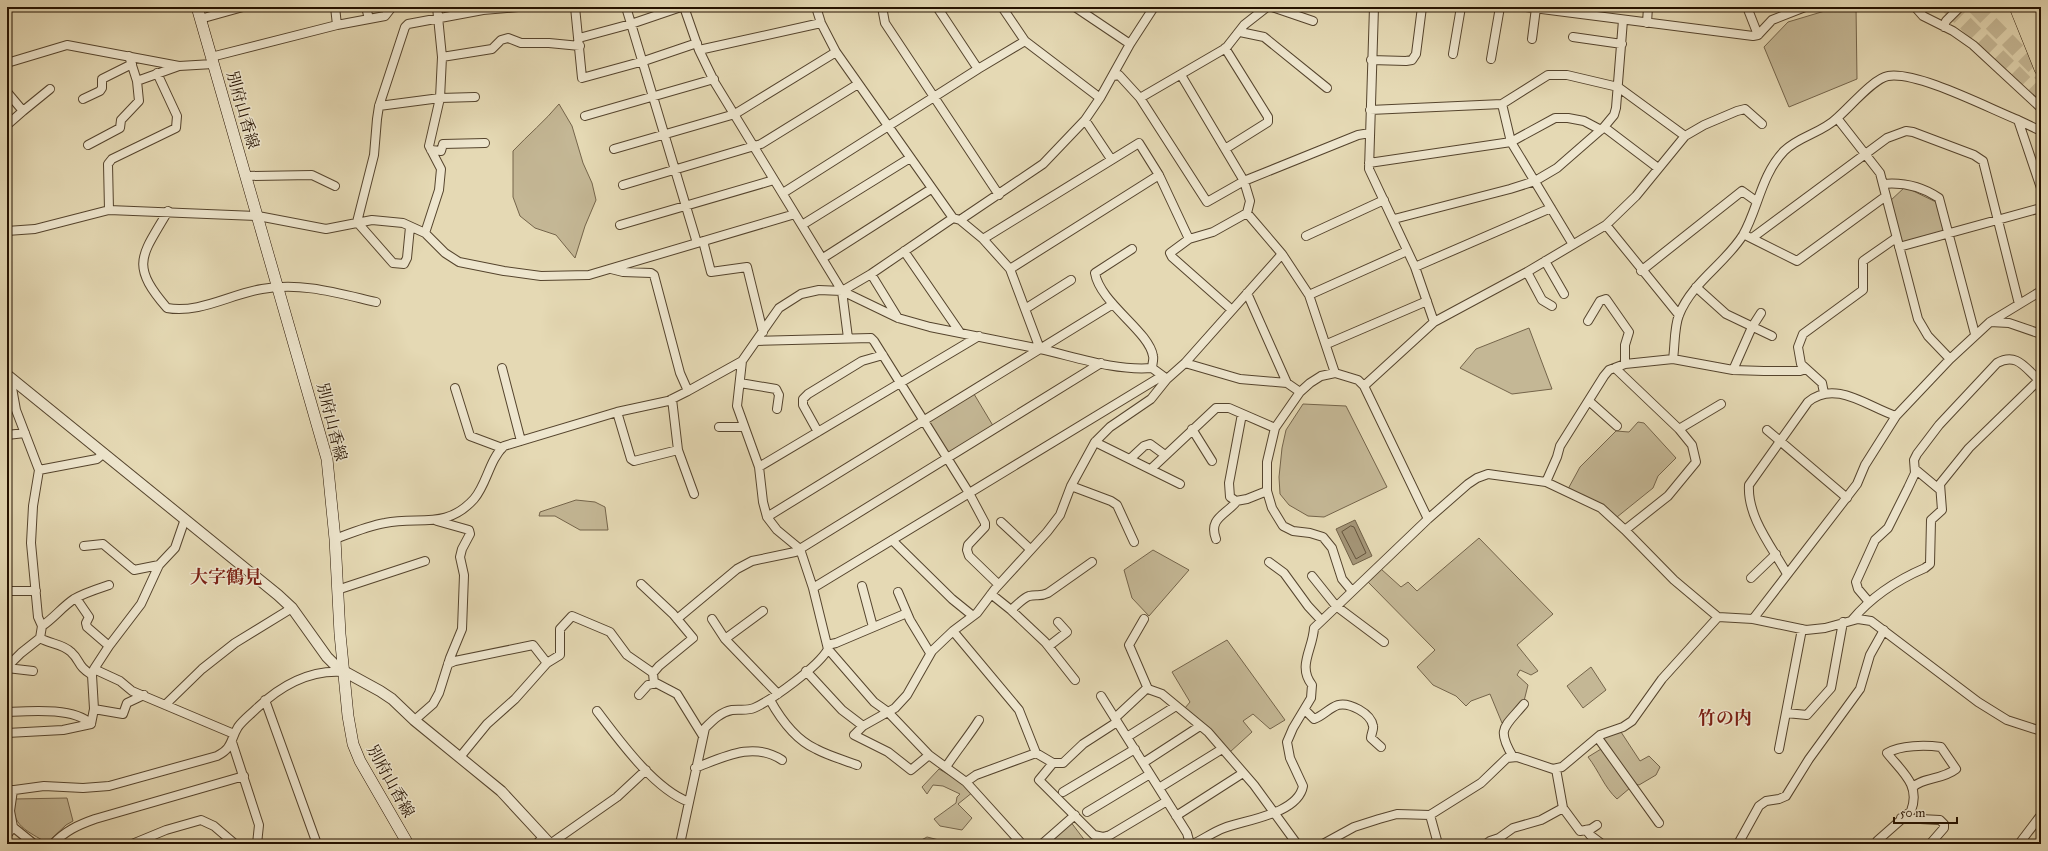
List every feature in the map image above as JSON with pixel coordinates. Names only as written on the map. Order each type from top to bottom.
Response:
[{"type":"main road","name":"別府山香線","points":[[197,7],[326,455],[335,538],[337,590],[349,728],[356,754],[408,844]]},
{"type":"main road","points":[[2016,7],[2041,69]]},
{"type":"main road","points":[[2027,7],[2041,44]]},
{"type":"street","points":[[200,19],[243,7]]},
{"type":"street","points":[[335,7],[337,25]]},
{"type":"street","points":[[366,7],[368,18]]},
{"type":"street","points":[[137,81],[179,66],[212,60],[337,25],[385,16],[392,7]]},
{"type":"street","points":[[425,233],[439,190],[441,169],[429,146],[440,98],[442,57],[437,7]]},
{"type":"street","points":[[357,222],[374,155],[379,106],[405,27],[408,24],[438,17],[518,7]]},
{"type":"street","points":[[573,7],[579,42],[582,78],[698,47],[821,24]]},
{"type":"street","points":[[626,7],[644,61],[663,135],[685,208],[711,272],[747,267],[763,332]]},
{"type":"street","points":[[442,57],[492,49],[501,40],[508,38],[521,43],[579,42],[681,7]]},
{"type":"street","points":[[684,7],[698,47],[714,79],[842,291],[848,338]]},
{"type":"street","points":[[816,7],[821,24],[836,52],[931,189],[956,219],[983,239],[1010,269],[1040,349]]},
{"type":"street","points":[[882,7],[885,23],[933,98],[999,195]]},
{"type":"street","points":[[937,7],[978,68]]},
{"type":"street","points":[[1002,7],[1025,41],[1100,98]]},
{"type":"street","points":[[1075,7],[1130,44]]},
{"type":"street","points":[[842,291],[956,219],[999,195],[1043,164],[1085,120],[1100,98],[1130,44],[1154,7]]},
{"type":"street","points":[[1140,98],[1225,48],[1240,32],[1244,24],[1267,7]]},
{"type":"street","points":[[1272,7],[1314,21]]},
{"type":"street","points":[[1374,7],[1371,60],[1369,169],[1394,219],[1415,267],[1434,322]]},
{"type":"street","points":[[1371,60],[1412,60],[1416,54],[1422,7]]},
{"type":"street","points":[[1453,54],[1461,7]]},
{"type":"street","points":[[1491,59],[1500,7]]},
{"type":"street","points":[[1526,7],[1753,36],[1758,35],[1772,20],[1805,7]]},
{"type":"street","points":[[1647,23],[1648,7]]},
{"type":"street","points":[[1747,7],[1758,35]]},
{"type":"street","points":[[1915,7],[1928,18],[1953,31],[1973,45],[2041,108]]},
{"type":"street","points":[[1944,26],[1946,21],[1960,7]]},
{"type":"street","points":[[1532,39],[1536,8]]},
{"type":"street","points":[[1394,219],[1536,181],[1557,168],[1603,128],[1614,115],[1618,87],[1623,20]]},
{"type":"street","points":[[1240,32],[1264,37],[1328,88]]},
{"type":"street","points":[[1573,37],[1622,44]]},
{"type":"street","points":[[783,194],[978,68],[1025,41]]},
{"type":"street","points":[[7,63],[67,44],[179,66]]},
{"type":"street","points":[[1225,48],[1268,117],[1268,122],[1262,127],[1225,149]]},
{"type":"street","points":[[614,149],[735,114],[836,52]]},
{"type":"street","points":[[88,145],[120,128],[121,120],[139,102],[137,81],[129,56]]},
{"type":"street","points":[[83,99],[100,91],[102,88],[102,79],[132,64]]},
{"type":"street","points":[[109,210],[108,164],[112,159],[176,128],[177,116],[157,73]]},
{"type":"street","points":[[1113,76],[1119,74],[1140,98],[1207,202],[1244,182],[1358,136],[1370,133]]},
{"type":"street","points":[[1181,75],[1244,182],[1250,201],[1247,213],[1213,232],[1189,239],[1170,253],[1172,257],[1232,310]]},
{"type":"street","points":[[1370,110],[1502,104],[1548,75],[1568,75],[1618,87],[1685,136]]},
{"type":"street","points":[[1673,359],[1679,315],[1696,287],[1730,251],[1743,234],[1767,176],[1783,152],[1791,144],[1826,128],[1869,88],[1886,76],[1903,75],[1926,81],[2041,131]]},
{"type":"street","points":[[586,116],[714,79]]},
{"type":"street","points":[[623,185],[761,144],[858,84]]},
{"type":"street","points":[[7,125],[50,89]]},
{"type":"street","points":[[7,92],[23,111]]},
{"type":"street","points":[[379,106],[440,98],[475,97]]},
{"type":"street","points":[[1502,104],[1511,142],[1536,181],[1572,244]]},
{"type":"street","points":[[1364,386],[1434,322],[1527,272],[1606,224],[1636,196],[1685,136],[1704,124],[1737,111],[1745,110],[1762,124]]},
{"type":"street","points":[[1369,163],[1511,142],[1555,118],[1568,118],[1603,128],[1658,168]]},
{"type":"street","points":[[1837,118],[1864,155],[1880,173],[1918,319],[1928,336],[1950,359]]},
{"type":"street","points":[[1085,120],[1111,159]]},
{"type":"street","points":[[2018,120],[2041,188]]},
{"type":"street","points":[[1752,238],[1887,138],[1906,131],[1974,155],[1983,161],[2019,304]]},
{"type":"street","points":[[431,150],[441,151],[443,144],[485,143]]},
{"type":"street","points":[[983,239],[1139,143],[1159,175],[1189,239]]},
{"type":"street","points":[[802,225],[910,158]]},
{"type":"street","points":[[246,176],[312,175],[335,186]]},
{"type":"street","points":[[1010,269],[1159,175]]},
{"type":"street","points":[[620,225],[685,208],[774,180]]},
{"type":"street","points":[[1883,184],[1900,182],[1930,192],[1939,198],[1976,334]]},
{"type":"street","points":[[823,258],[931,189]]},
{"type":"street","points":[[1641,271],[1742,191],[1756,201]]},
{"type":"street","points":[[1743,234],[1797,261],[1886,196]]},
{"type":"street","points":[[1306,236],[1384,200]]},
{"type":"street","points":[[1415,267],[1551,208]]},
{"type":"street","points":[[1899,247],[2041,208]]},
{"type":"street","points":[[7,232],[35,229],[109,210],[168,211],[258,216],[326,229],[372,220],[388,221],[425,233],[445,253],[459,262],[504,271],[541,276],[588,275],[796,214]]},
{"type":"street","points":[[168,211],[144,252],[142,266],[146,279],[167,308],[178,310],[192,308],[260,289],[295,285],[376,302]]},
{"type":"street","points":[[1247,213],[1282,254],[1309,296],[1327,344],[1335,373]]},
{"type":"street","points":[[357,222],[393,263],[397,264],[404,264],[407,258],[410,227]]},
{"type":"street","points":[[1606,224],[1641,271],[1679,315]]},
{"type":"street","points":[[1824,393],[1822,383],[1801,364],[1798,347],[1803,334],[1863,290],[1864,260],[1896,238]]},
{"type":"street","points":[[1132,249],[1095,273],[1096,279],[1112,304],[1146,342],[1153,356],[1152,368]]},
{"type":"street","points":[[904,251],[959,331]]},
{"type":"street","points":[[1309,296],[1407,251]]},
{"type":"street","points":[[813,588],[969,493],[1164,378],[1185,363],[1282,254]]},
{"type":"street","points":[[1545,261],[1564,294]]},
{"type":"street","points":[[610,269],[623,272],[651,273],[654,275],[680,374],[688,391]]},
{"type":"street","points":[[1527,272],[1542,300],[1552,306]]},
{"type":"street","points":[[871,274],[898,318]]},
{"type":"street","points":[[1026,309],[1071,280]]},
{"type":"street","points":[[1696,287],[1726,314],[1772,336]]},
{"type":"street","points":[[335,538],[386,523],[445,519],[460,511],[474,498],[498,452],[502,448],[617,412],[672,399],[742,361],[779,308],[801,294],[819,290],[842,291],[898,318],[930,327],[959,331],[1101,363],[1139,369],[1152,368],[1164,378]]},
{"type":"street","points":[[1753,619],[1857,484],[1864,465],[1896,416],[1976,334],[1990,322],[2041,291]]},
{"type":"street","points":[[1247,293],[1287,383]]},
{"type":"street","points":[[1588,321],[1600,301],[1606,299],[1629,332],[1625,345],[1625,364]]},
{"type":"street","points":[[1327,344],[1427,300]]},
{"type":"street","points":[[767,518],[1112,304]]},
{"type":"street","points":[[1733,370],[1752,327],[1760,313]]},
{"type":"street","points":[[1990,322],[2009,323],[2041,334]]},
{"type":"street","points":[[758,468],[979,336]]},
{"type":"street","points":[[757,341],[870,338],[901,383],[947,460],[969,493],[985,523],[985,527],[968,545],[967,550],[969,556],[998,584]]},
{"type":"street","points":[[818,432],[803,405],[803,399],[808,394],[862,361],[883,355]]},
{"type":"street","points":[[1852,620],[1884,589],[1930,564],[1931,520],[1942,510],[1939,489],[1940,484],[1968,448],[2040,379],[2019,362],[2011,358],[1997,363],[1939,425],[1917,454],[1914,460],[1915,473],[1888,528],[1875,540],[1856,582],[1858,589],[1869,602]]},
{"type":"street","points":[[1546,482],[1560,446],[1609,370],[1625,364],[1673,359],[1733,370],[1764,371],[1806,369]]},
{"type":"street","points":[[742,361],[737,406],[758,468],[767,518],[777,530],[800,549],[813,588],[828,647],[865,693],[888,712],[929,755],[966,782],[1022,844]]},
{"type":"street","points":[[677,619],[737,569],[752,561],[795,552],[947,460],[1101,363]]},
{"type":"street","points":[[1185,363],[1240,379],[1287,383],[1300,392]]},
{"type":"street","points":[[502,368],[521,441]]},
{"type":"street","points":[[1615,368],[1678,429],[1692,445],[1696,462],[1668,496],[1626,530]]},
{"type":"street","points":[[1352,591],[1342,579],[1332,548],[1323,537],[1310,533],[1293,531],[1283,526],[1272,508],[1267,491],[1267,462],[1275,428],[1300,392],[1321,376],[1335,373],[1358,380],[1364,386],[1428,519]]},
{"type":"street","points":[[7,668],[21,653],[40,638],[42,626],[38,617],[31,530],[39,470],[14,402],[8,376]]},
{"type":"street","points":[[8,376],[273,590],[292,608],[327,657],[344,672],[384,693],[414,720],[460,757],[507,797],[545,842],[617,797],[646,770]]},
{"type":"street","points":[[929,755],[911,770],[888,752],[854,735],[863,726],[888,712],[907,695],[930,653],[953,631],[977,613],[998,584],[1047,532],[1060,515],[1071,486],[1095,442],[1110,427],[1151,399],[1164,378]]},
{"type":"street","points":[[740,383],[776,389],[780,395],[777,409]]},
{"type":"street","points":[[455,388],[470,436],[502,448]]},
{"type":"street","points":[[1787,574],[1751,509],[1748,496],[1749,485],[1808,402],[1815,396],[1835,392],[1846,394],[1896,416]]},
{"type":"street","points":[[672,399],[678,450],[694,494]]},
{"type":"street","points":[[1589,401],[1617,426]]},
{"type":"street","points":[[1678,429],[1721,404]]},
{"type":"street","points":[[1151,469],[1216,408],[1229,408],[1275,428]]},
{"type":"street","points":[[617,412],[631,459],[634,460],[678,450]]},
{"type":"street","points":[[1237,501],[1230,497],[1229,483],[1242,414]]},
{"type":"street","points":[[719,427],[744,427]]},
{"type":"street","points":[[1192,429],[1212,461]]},
{"type":"street","points":[[1767,430],[1847,498]]},
{"type":"street","points":[[7,435],[25,432]]},
{"type":"street","points":[[1095,442],[1180,484]]},
{"type":"street","points":[[1130,459],[1144,446],[1150,444],[1165,455]]},
{"type":"street","points":[[39,470],[97,460],[104,452]]},
{"type":"street","points":[[1915,469],[1939,489]]},
{"type":"street","points":[[1101,696],[1187,833],[1192,844],[1224,828],[1273,813],[1296,800],[1302,791],[1301,779],[1290,758],[1287,742],[1293,728],[1311,698],[1312,685],[1306,678],[1304,670],[1313,640],[1314,628],[1428,519],[1468,484],[1477,478],[1488,474],[1546,482],[1601,508],[1626,530],[1674,580],[1718,617],[1753,619],[1802,629],[1825,628],[1858,619],[1871,621],[1978,702],[2007,720],[2041,731]]},
{"type":"street","points":[[1071,486],[1111,501],[1117,505],[1134,542]]},
{"type":"street","points":[[1216,539],[1213,529],[1215,522],[1237,501],[1247,499],[1267,491]]},
{"type":"street","points":[[91,724],[94,709],[93,672],[109,646],[141,604],[159,565],[175,548],[185,519]]},
{"type":"street","points":[[417,718],[433,704],[439,694],[448,664],[462,629],[464,575],[460,558],[462,549],[470,534],[469,530],[435,520]]},
{"type":"street","points":[[1001,522],[1030,549]]},
{"type":"street","points":[[892,540],[952,599],[973,616]]},
{"type":"street","points":[[84,546],[103,544],[134,570],[159,565]]},
{"type":"street","points":[[1751,578],[1776,554]]},
{"type":"street","points":[[337,590],[425,562]]},
{"type":"street","points":[[1011,610],[1025,598],[1030,596],[1040,597],[1048,593],[1092,562]]},
{"type":"street","points":[[1269,562],[1284,573],[1308,606],[1321,620]]},
{"type":"street","points":[[1312,576],[1336,606],[1384,642]]},
{"type":"street","points":[[641,584],[677,619],[693,638],[659,666],[653,673],[654,684]]},
{"type":"street","points":[[42,626],[76,598],[109,585]]},
{"type":"street","points":[[862,586],[873,627]]},
{"type":"street","points":[[7,591],[36,591]]},
{"type":"street","points":[[898,592],[907,613],[930,653]]},
{"type":"street","points":[[991,594],[1011,610],[1049,646],[1075,680]]},
{"type":"street","points":[[76,598],[89,617],[86,623],[87,627],[109,646]]},
{"type":"street","points":[[165,705],[202,669],[235,643],[292,608]]},
{"type":"street","points":[[725,639],[763,611]]},
{"type":"street","points":[[680,844],[704,728],[717,716],[732,710],[752,709],[770,700],[806,672],[825,654],[828,647],[907,613]]},
{"type":"street","points":[[460,757],[483,728],[516,699],[547,663],[560,655],[560,630],[572,616],[610,632],[627,655],[653,673]]},
{"type":"street","points":[[1556,769],[1606,732],[1623,727],[1632,721],[1662,679],[1718,617]]},
{"type":"street","points":[[712,619],[725,639],[778,694]]},
{"type":"street","points":[[1144,619],[1128,645],[1148,689],[1162,694],[1208,732],[1243,773],[1297,844]]},
{"type":"street","points":[[1049,646],[1067,632],[1058,622]]},
{"type":"street","points":[[1786,713],[1807,715],[1832,688],[1843,622]]},
{"type":"street","points":[[1779,749],[1802,629]]},
{"type":"street","points":[[1738,844],[1759,806],[1766,801],[1779,800],[1786,796],[1809,759],[1860,689],[1870,655],[1884,630]]},
{"type":"street","points":[[953,631],[1018,710],[1036,753],[1053,763],[1063,763],[1083,744],[1116,720],[1141,693],[1148,689]]},
{"type":"street","points":[[40,638],[48,643],[61,645],[72,652],[82,668],[120,681],[132,691],[144,695],[233,738],[259,825],[257,844]]},
{"type":"street","points":[[448,664],[455,661],[533,645],[547,663]]},
{"type":"street","points":[[7,668],[33,671]]},
{"type":"street","points":[[34,844],[13,827],[10,811],[10,790],[44,786],[83,788],[109,786],[217,756],[228,749],[241,723],[278,690],[304,677],[323,672],[344,672]]},
{"type":"street","points":[[806,672],[842,710],[863,726]]},
{"type":"street","points":[[639,695],[648,685],[656,683],[667,687],[677,694],[703,736]]},
{"type":"street","points":[[94,709],[123,714],[127,703],[144,695]]},
{"type":"street","points":[[265,700],[317,844]]},
{"type":"street","points":[[770,700],[779,715],[805,743],[815,749],[857,765]]},
{"type":"street","points":[[1305,710],[1314,719],[1337,706],[1344,704],[1354,706],[1372,722],[1374,726],[1371,738],[1381,747]]},
{"type":"street","points":[[1513,757],[1503,735],[1504,728],[1524,704]]},
{"type":"street","points":[[1127,737],[1176,706]]},
{"type":"street","points":[[597,711],[646,770],[680,799],[689,802]]},
{"type":"street","points":[[7,712],[60,712],[81,718],[91,724]]},
{"type":"street","points":[[946,767],[962,742],[968,737],[979,720]]},
{"type":"street","points":[[7,733],[64,730],[91,724]]},
{"type":"street","points":[[1143,763],[1200,726]]},
{"type":"street","points":[[1598,738],[1659,823]]},
{"type":"street","points":[[1880,844],[1877,840],[1911,811],[1913,805],[1914,786],[1887,753],[1892,750],[1913,748],[1941,748],[1956,768],[1948,775],[1918,783],[1914,786]]},
{"type":"street","points":[[1063,792],[1135,749]]},
{"type":"street","points":[[1159,788],[1222,749]]},
{"type":"street","points":[[695,768],[717,758],[739,752],[771,753],[782,760]]},
{"type":"street","points":[[966,782],[976,775],[1036,753]]},
{"type":"street","points":[[1323,844],[1354,827],[1397,814],[1430,815],[1481,783],[1507,758],[1513,757],[1556,769]]},
{"type":"street","points":[[1053,763],[1039,780],[1075,815],[1085,828],[1094,834],[1103,836],[1110,835],[1167,801]]},
{"type":"street","points":[[1556,769],[1563,808],[1580,831],[1597,825]]},
{"type":"street","points":[[1176,816],[1243,773]]},
{"type":"street","points":[[1087,812],[1150,774]]},
{"type":"street","points":[[53,844],[62,835],[76,826],[95,819],[244,776]]},
{"type":"street","points":[[1486,844],[1490,841],[1502,841],[1513,828],[1541,820],[1563,808]]},
{"type":"street","points":[[1042,844],[1075,815]]},
{"type":"street","points":[[1430,815],[1438,844]]},
{"type":"street","points":[[2019,844],[2041,815]]},
{"type":"street","points":[[1901,818],[1940,820],[1944,824],[1944,828],[1930,844]]},
{"type":"street","points":[[132,844],[166,830],[201,820],[214,826],[234,844]]},
{"type":"street","points":[[7,835],[13,827]]},
{"type":"street","points":[[1586,830],[1602,844]]},
{"type":"street","points":[[1090,844],[1104,844]]},
{"type":"shaded area","points":[[1838,7],[1856,7],[1857,79],[1789,107],[1764,47],[1788,22]]},
{"type":"shaded area","points":[[559,104],[572,126],[583,163],[592,183],[596,200],[585,226],[575,258],[556,235],[535,228],[520,216],[513,197],[513,151]]},
{"type":"shaded area","points":[[1905,187],[1936,202],[1944,232],[1901,243],[1890,201]]},
{"type":"shaded area","points":[[1529,328],[1552,389],[1512,394],[1460,368],[1476,349]]},
{"type":"shaded area","points":[[974,394],[995,429],[947,457],[926,423]]},
{"type":"shaded area","points":[[1303,404],[1346,406],[1387,487],[1324,517],[1308,516],[1289,505],[1280,494],[1279,477],[1282,448],[1286,430]]},
{"type":"shaded area","points":[[1638,422],[1644,423],[1676,458],[1658,476],[1653,488],[1617,517],[1611,515],[1599,503],[1568,489],[1580,467],[1616,431],[1629,432]]},
{"type":"shaded area","points":[[576,500],[595,502],[605,507],[608,530],[580,530],[555,516],[539,516],[540,512]]},
{"type":"shaded area","points":[[1479,538],[1553,614],[1517,645],[1538,671],[1531,675],[1520,670],[1517,675],[1528,685],[1524,701],[1502,723],[1490,694],[1471,701],[1466,706],[1456,696],[1433,685],[1417,667],[1435,650],[1368,582],[1381,569],[1401,587],[1408,582],[1417,591]]},
{"type":"shaded area","points":[[1153,550],[1189,570],[1149,616],[1132,598],[1124,570]]},
{"type":"shaded area","points":[[1227,640],[1285,720],[1270,729],[1253,714],[1243,721],[1252,732],[1230,752],[1211,729],[1185,708],[1190,702],[1172,672]]},
{"type":"shaded area","points":[[1591,667],[1606,690],[1583,708],[1567,686]]},
{"type":"shaded area","points":[[1621,732],[1640,761],[1649,756],[1660,767],[1656,775],[1639,785],[1635,784],[1603,738],[1610,734]]},
{"type":"shaded area","points":[[1601,749],[1630,788],[1617,799],[1612,794],[1588,757]]},
{"type":"shaded area","points":[[939,769],[958,780],[973,792],[958,804],[972,818],[962,830],[940,826],[934,819],[956,803],[957,797],[960,794],[943,786],[933,785],[927,794],[922,787]]},
{"type":"shaded area","points":[[67,798],[73,821],[66,825],[47,843],[22,827],[15,816],[13,808],[14,799]]},
{"type":"shaded area","points":[[1070,821],[1086,842],[1084,844],[1047,844]]},
{"type":"shaded area","points":[[927,837],[955,844],[914,844]]},
{"type":"water","points":[[1355,520],[1372,556],[1353,565],[1336,529]]},
{"type":"tunnel","points":[[1949,7],[2041,98]]},
{"type":"tunnel","points":[[1975,7],[2041,74]]},
{"type":"district","name":"大字鶴見","points":[[226,577]]},
{"type":"district","name":"竹の内","points":[[1725,718]]}]
